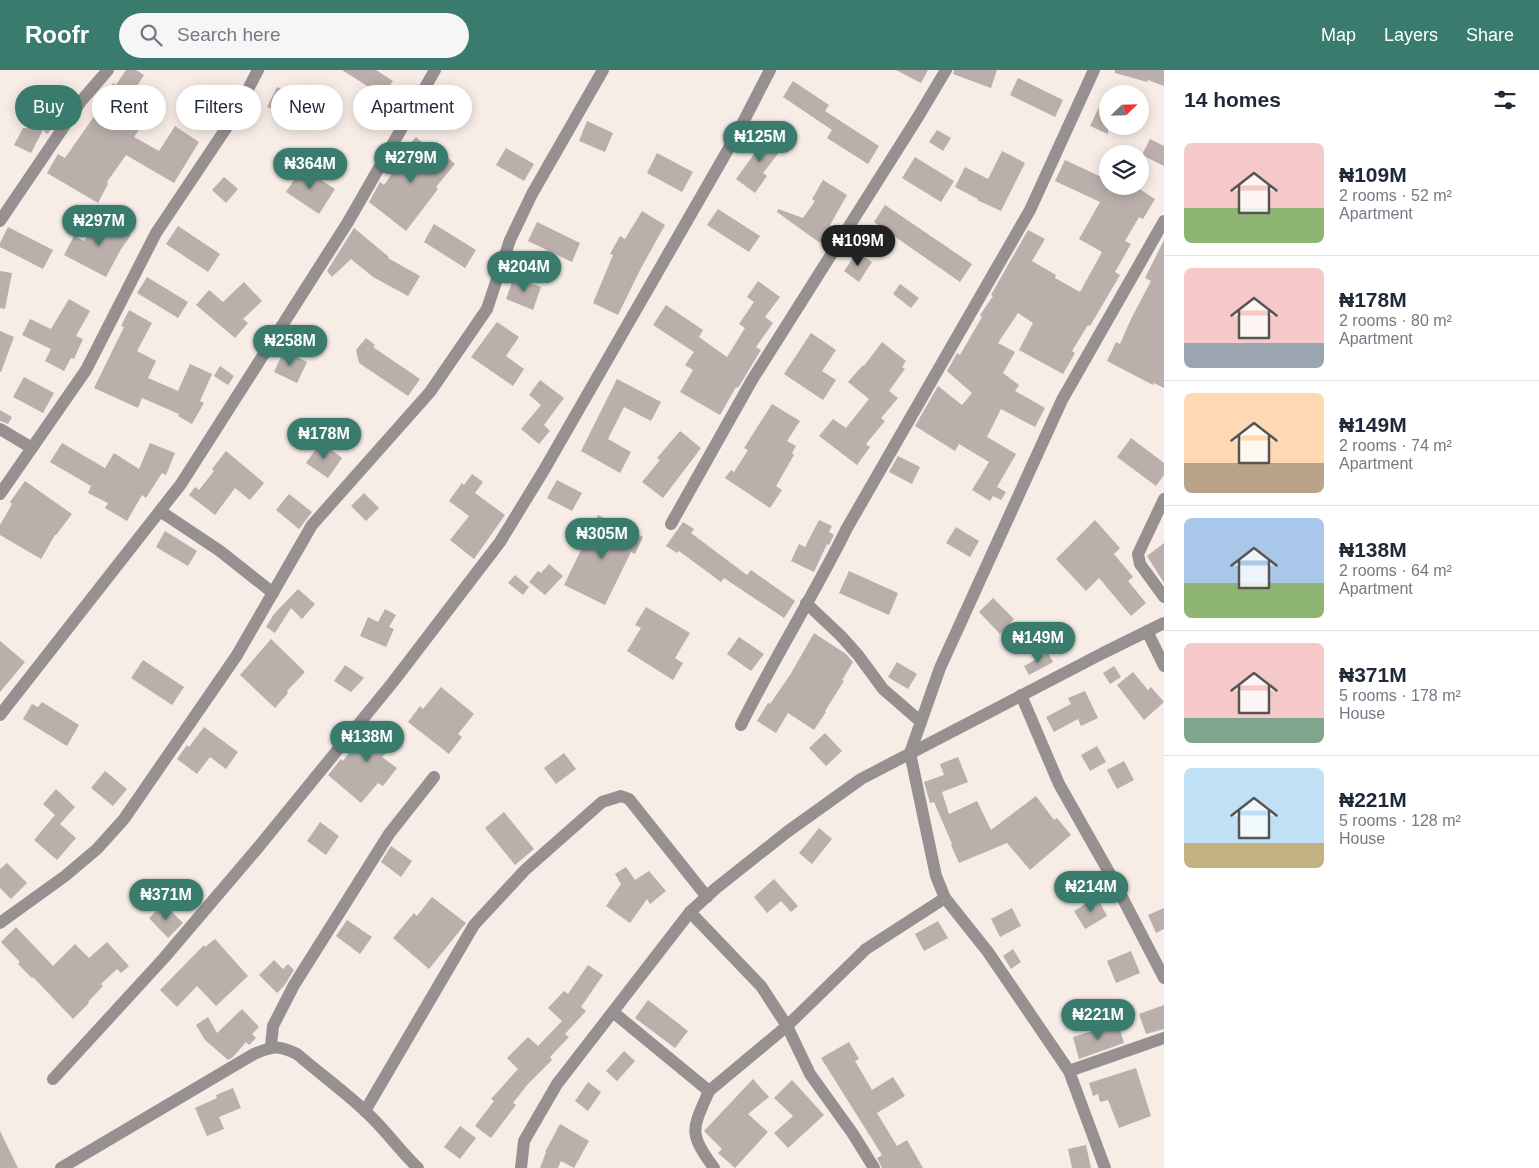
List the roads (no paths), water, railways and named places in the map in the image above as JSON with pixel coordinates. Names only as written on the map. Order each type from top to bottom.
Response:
[{"type":"street","points":[[0,221],[82,100],[108,70]]},
{"type":"street","points":[[0,494],[86,370],[156,233],[233,118],[258,70]]},
{"type":"street","points":[[0,716],[181,484],[348,222],[436,70]]},
{"type":"street","points":[[0,923],[65,876],[97,849],[124,819],[237,655],[312,526],[430,392],[487,309],[510,240],[532,194],[603,70]]},
{"type":"street","points":[[53,1079],[164,958],[256,850],[393,682],[500,542],[544,470],[732,142],[770,70]]},
{"type":"street","points":[[671,524],[752,380],[946,70]]},
{"type":"street","points":[[741,725],[806,603],[826,571],[846,528],[1030,210],[1094,70]]},
{"type":"street","points":[[1105,1168],[1069,1071],[988,952],[945,898],[936,876],[910,753],[940,668],[1062,400],[1164,221]]},
{"type":"street","points":[[0,429],[32,448]]},
{"type":"street","points":[[1164,499],[1138,554],[1140,564],[1164,597]]},
{"type":"street","points":[[160,511],[220,551],[273,593]]},
{"type":"street","points":[[806,603],[841,636],[858,655],[883,689],[921,722]]},
{"type":"street","points":[[521,1168],[524,1141],[557,1084],[690,912],[707,897],[787,832],[861,779],[1164,623]]},
{"type":"street","points":[[1147,631],[1164,666]]},
{"type":"street","points":[[1021,695],[1059,784],[1110,874],[1164,978]]},
{"type":"street","points":[[272,1046],[273,1026],[294,985],[389,834],[434,777]]},
{"type":"street","points":[[365,1110],[474,925],[525,870],[602,802],[621,796],[629,799],[707,897]]},
{"type":"street","points":[[714,1168],[702,1151],[694,1131],[695,1122],[709,1091],[786,1026],[866,949],[945,898]]},
{"type":"street","points":[[690,912],[761,986],[786,1026],[810,1074],[854,1134],[874,1168]]},
{"type":"street","points":[[613,1012],[709,1091]]},
{"type":"street","points":[[1069,1071],[1164,1038]]},
{"type":"street","points":[[61,1168],[254,1054],[272,1046],[284,1048],[297,1054],[365,1110],[390,1135],[402,1153],[418,1168]]}]
